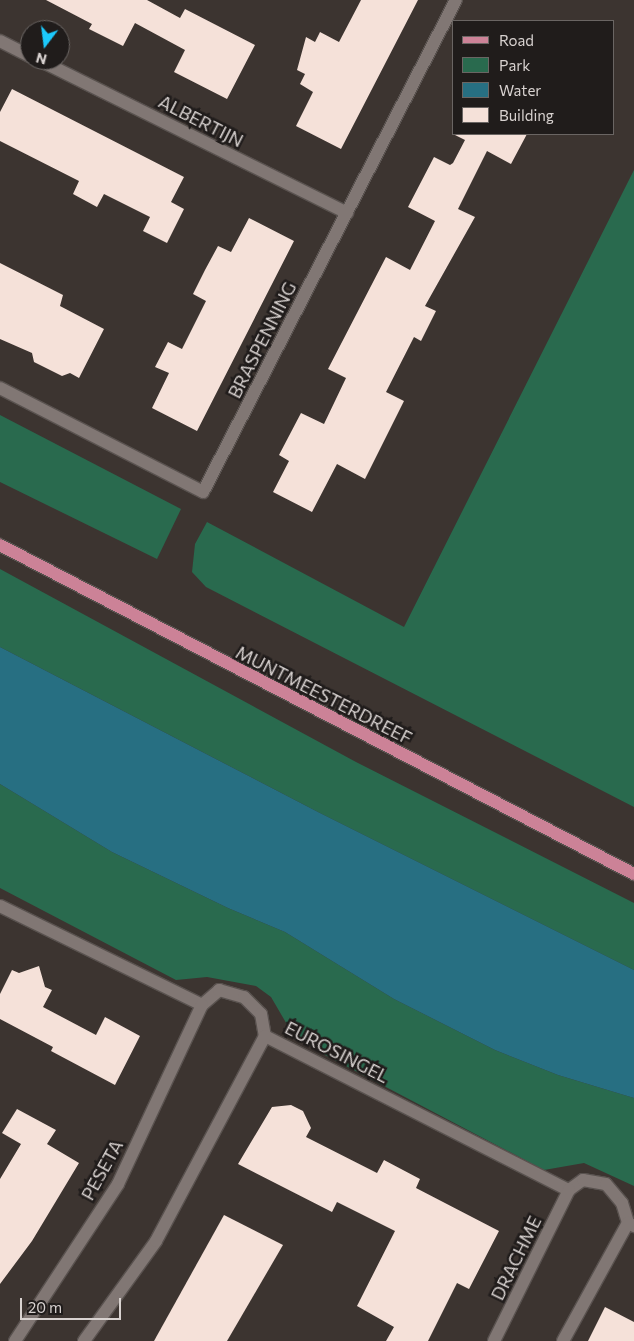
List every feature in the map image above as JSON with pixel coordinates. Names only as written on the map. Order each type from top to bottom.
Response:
[{"type":"main road","name":"MUNTMEESTERDREEF","points":[[0,545],[634,874]]},
{"type":"street","name":"BRASPENNING","points":[[0,388],[203,492],[456,0]]},
{"type":"street","points":[[0,40],[20,51]]},
{"type":"street","name":"ALBERTIJN","points":[[59,70],[346,213]]},
{"type":"street","points":[[0,906],[202,1005]]},
{"type":"street","name":"EUROSINGEL","points":[[202,1005],[219,990],[244,996],[261,1014],[265,1036],[569,1190]]},
{"type":"street","name":"PESETA","points":[[14,1341],[118,1184],[202,1005]]},
{"type":"street","points":[[84,1341],[156,1241],[265,1036]]},
{"type":"street","points":[[563,1341],[631,1225],[622,1203],[606,1184],[584,1180],[569,1190]]},
{"type":"street","name":"DRACHME","points":[[494,1341],[569,1190]]},
{"type":"green space","points":[[634,170],[634,807],[206,587],[192,572],[195,544],[207,522],[404,627]]},
{"type":"green space","points":[[0,415],[181,509],[157,559],[0,482]]},
{"type":"green space","points":[[0,569],[356,762],[634,903],[634,970],[318,812],[0,647]]},
{"type":"green space","points":[[0,784],[112,852],[228,908],[285,932],[394,999],[495,1050],[558,1075],[634,1098],[634,1186],[584,1163],[544,1170],[325,1055],[292,1033],[271,997],[256,986],[207,977],[176,980],[0,888]]},
{"type":"water","points":[[0,647],[318,812],[634,970],[634,1098],[558,1075],[495,1050],[394,999],[285,932],[228,908],[112,852],[0,784]]},
{"type":"building","points":[[46,0],[147,0],[180,18],[185,9],[255,45],[227,99],[174,72],[185,50],[135,23],[123,46],[89,29],[92,24]]},
{"type":"building","points":[[361,0],[418,0],[341,149],[296,126],[313,92],[300,84],[305,74],[297,70],[306,37],[315,42],[320,32],[339,42]]},
{"type":"building","points":[[12,89],[184,177],[171,202],[184,209],[167,243],[143,231],[150,217],[104,194],[97,207],[73,194],[79,181],[0,141],[0,112]]},
{"type":"building","points":[[455,135],[526,135],[511,164],[487,151],[458,209],[475,217],[425,306],[436,311],[421,341],[414,337],[386,392],[404,401],[365,479],[337,464],[312,512],[273,492],[289,461],[279,455],[301,413],[324,424],[346,378],[328,369],[386,257],[410,270],[435,221],[408,207],[434,157],[450,165],[453,163],[465,140]]},
{"type":"building","points":[[249,218],[294,241],[197,431],[152,408],[169,373],[155,367],[168,342],[182,349],[206,301],[193,294],[205,270],[218,246],[231,252]]},
{"type":"building","points":[[0,263],[63,295],[60,306],[104,329],[79,378],[70,373],[62,376],[34,362],[32,353],[0,339]]},
{"type":"building","points":[[39,966],[45,987],[52,990],[43,1007],[96,1035],[105,1017],[140,1036],[115,1085],[51,1051],[53,1047],[0,1019],[0,994],[12,970],[19,973]]},
{"type":"building","points":[[291,1105],[303,1111],[311,1128],[306,1137],[377,1173],[384,1160],[420,1179],[416,1188],[499,1231],[469,1289],[457,1283],[428,1341],[386,1341],[394,1327],[357,1306],[395,1231],[337,1202],[332,1212],[238,1164],[272,1107]]},
{"type":"building","points":[[17,1109],[56,1130],[47,1144],[79,1163],[32,1241],[0,1284],[0,1179],[21,1144],[2,1133]]},
{"type":"building","points":[[224,1215],[283,1245],[227,1341],[154,1341]]},
{"type":"building","points":[[605,1307],[634,1322],[634,1341],[588,1341]]}]
